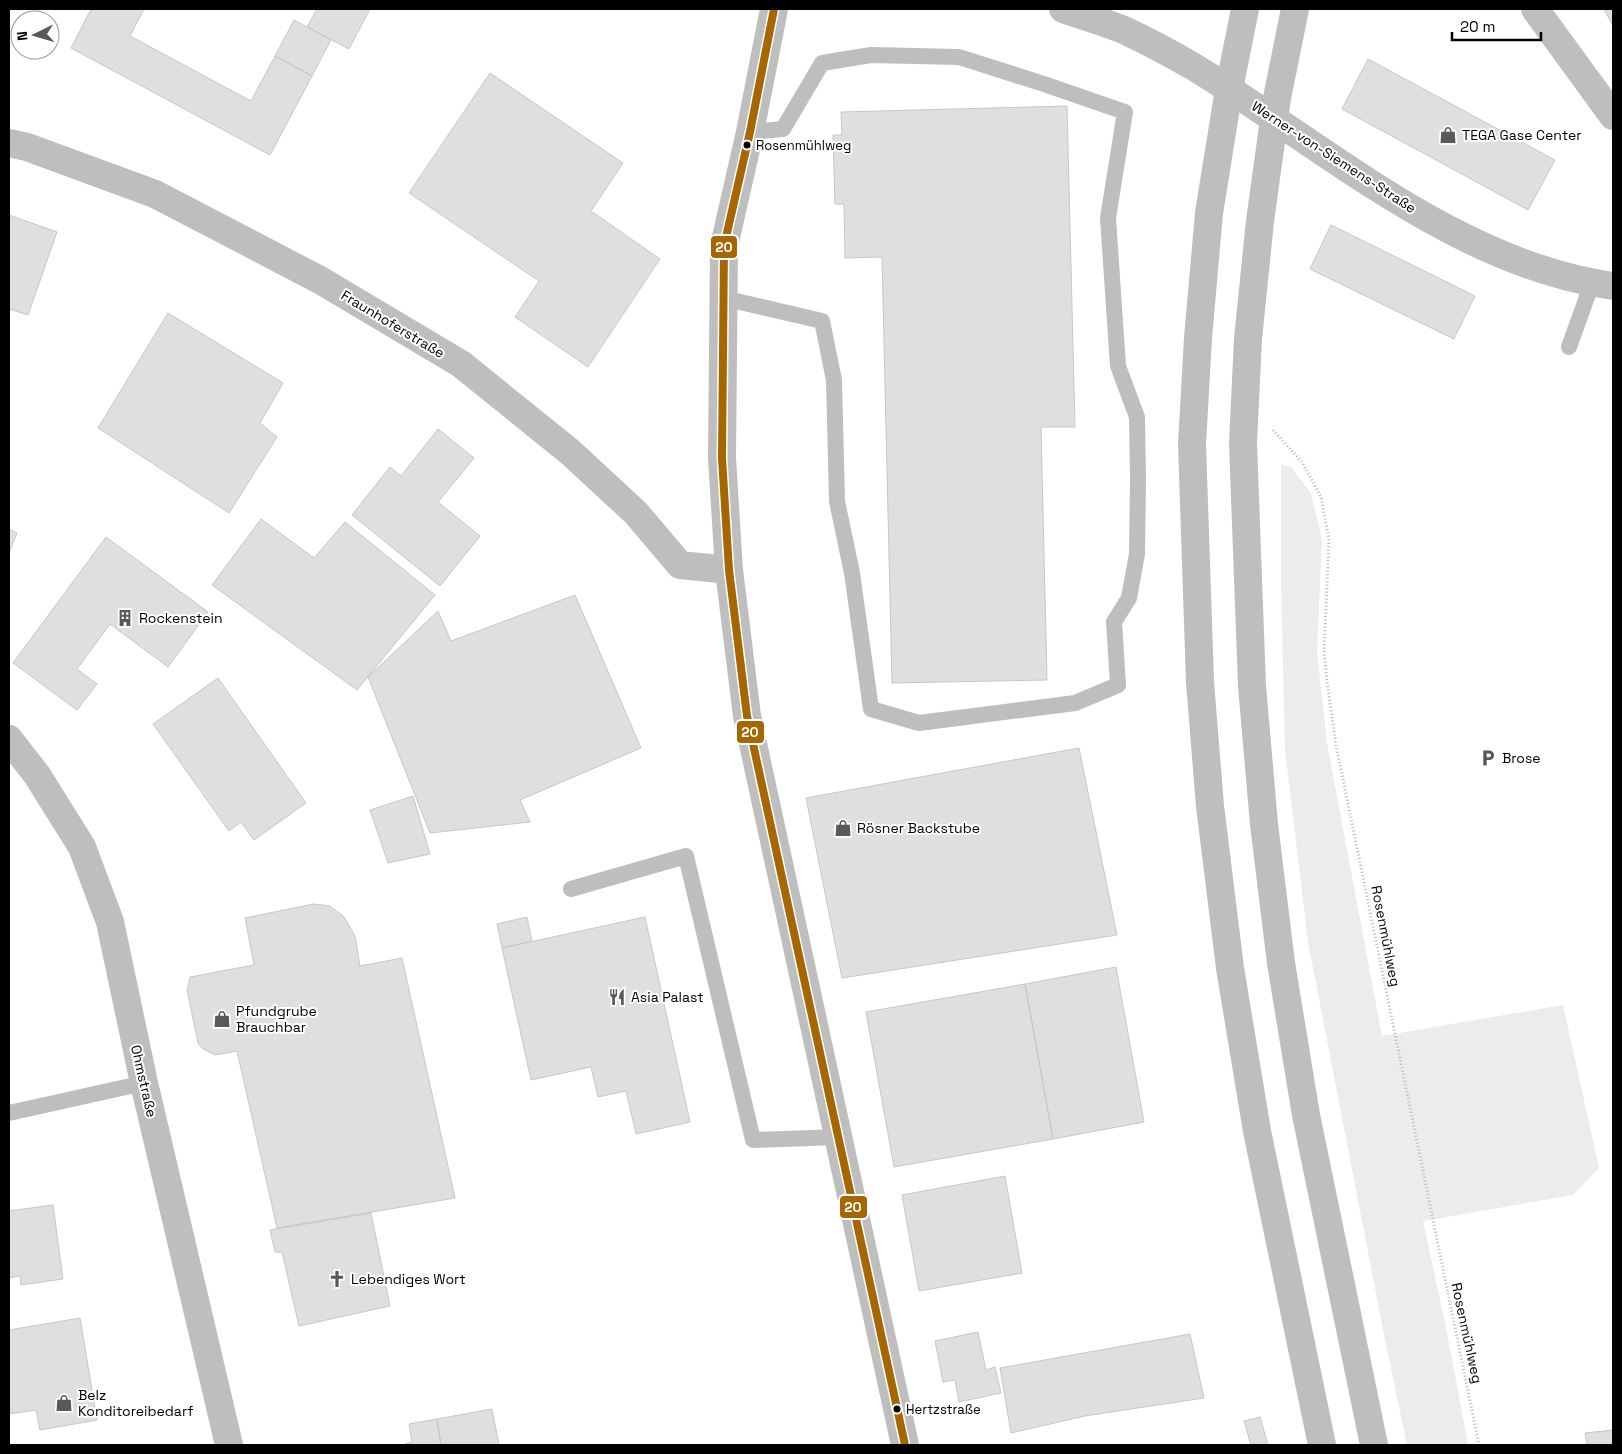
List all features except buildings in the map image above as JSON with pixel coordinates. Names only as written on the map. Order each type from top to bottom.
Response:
[{"type":"main road","points":[[774,9],[750,132],[724,246],[722,458],[729,570],[747,716],[905,1445]]},
{"type":"main road","name":"Werner-von-Siemens-Straße","points":[[1063,9],[1123,30],[1193,67],[1381,190],[1469,241],[1545,272],[1602,285]]},
{"type":"main road","points":[[1244,9],[1208,222],[1198,338],[1192,444],[1200,682],[1210,806],[1230,968],[1257,1131],[1322,1445]]},
{"type":"main road","points":[[1295,9],[1276,107],[1260,221],[1248,339],[1243,443],[1252,686],[1264,824],[1281,963],[1306,1115],[1374,1445]]},
{"type":"main road","points":[[1535,9],[1613,116]]},
{"type":"main road","name":"Fraunhoferstraße","points":[[9,143],[155,194],[320,280],[461,364],[570,452],[636,514],[680,565],[729,570]]},
{"type":"main road","name":"Ohmstraße","points":[[9,739],[37,775],[82,847],[110,922],[144,1083],[229,1445]]},
{"type":"lane","points":[[723,298],[822,321],[834,380],[837,501],[852,573],[871,709],[919,723],[1075,703],[1118,685],[1114,622],[1129,598],[1137,554],[1138,517],[1137,417],[1118,366],[1108,218],[1125,112],[959,57],[871,55],[822,63],[783,129],[750,132]]},
{"type":"lane","points":[[1569,347],[1602,285]]},
{"type":"lane","points":[[571,889],[686,856],[753,1140],[838,1137]]},
{"type":"lane","points":[[9,1113],[144,1083]]},
{"type":"path","name":"Rosenmühlweg","points":[[1281,440],[1302,462],[1321,497],[1329,539],[1324,651],[1336,745],[1479,1445]]},
{"type":"shaded area","points":[[1281,464],[1291,467],[1311,493],[1322,540],[1317,652],[1327,743],[1382,1036],[1563,1005],[1599,1168],[1573,1195],[1423,1221],[1446,1327],[1468,1445],[1407,1445],[1308,942],[1285,750],[1281,582]]},
{"type":"transit line","name":"20","points":[[774,9],[750,132],[724,246],[722,458],[729,570],[747,716],[905,1445]]},
{"type":"place","name":"TEGA Gase Center","points":[[1448,135]]},
{"type":"place","name":"Rosenmühlweg","points":[[747,145]]},
{"type":"place","name":"Rockenstein","points":[[125,618]]},
{"type":"place","name":"Brose","points":[[1488,758]]},
{"type":"place","name":"Rösner Backstube","points":[[843,828]]},
{"type":"place","name":"Asia Palast","points":[[617,997]]},
{"type":"place","name":"Pfundgrube Brauchbar","points":[[222,1019]]},
{"type":"place","name":"Lebendiges Wort","points":[[337,1279]]},
{"type":"place","name":"Belz Konditoreibedarf","points":[[64,1403]]},
{"type":"place","name":"Hertzstraße","points":[[897,1409]]}]
